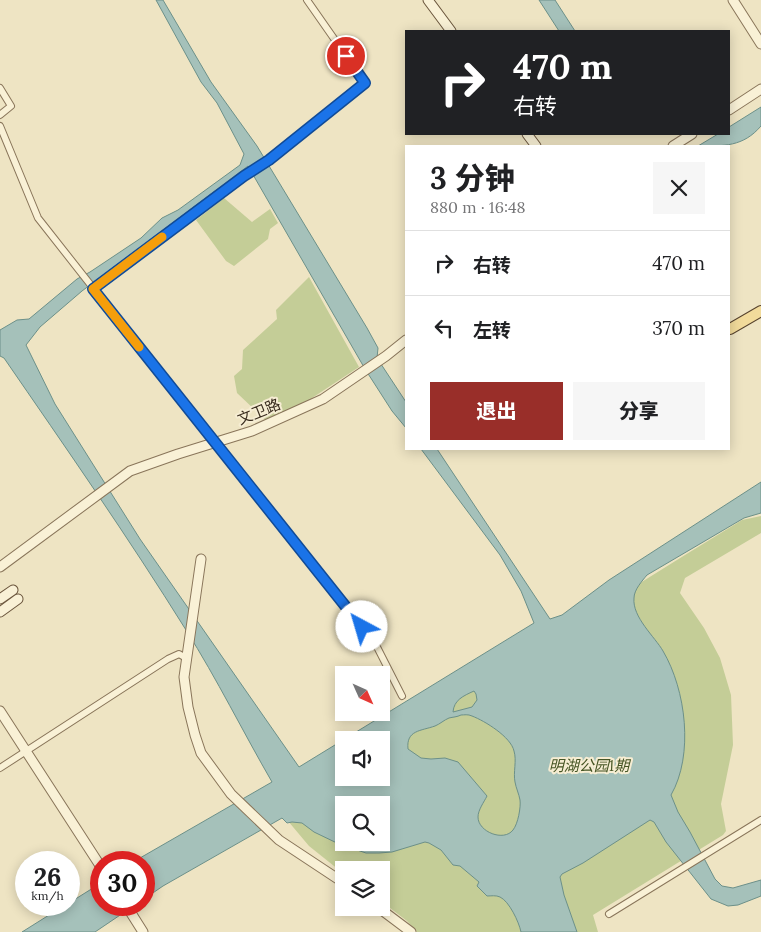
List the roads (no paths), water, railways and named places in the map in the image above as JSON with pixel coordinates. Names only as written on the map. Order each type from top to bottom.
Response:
[{"type":"main road","points":[[730,329],[761,311]]},
{"type":"street","points":[[93,289],[244,176],[269,160],[365,83],[307,0]]},
{"type":"street","points":[[428,0],[450,30]]},
{"type":"street","points":[[732,0],[761,44]]},
{"type":"street","points":[[0,88],[11,106],[0,115]]},
{"type":"street","points":[[730,109],[761,89]]},
{"type":"street","points":[[0,126],[38,218],[374,641],[402,696]]},
{"type":"street","points":[[675,145],[690,135]]},
{"type":"street","name":"文卫路","points":[[0,567],[130,471],[252,431],[323,399],[405,341]]},
{"type":"street","points":[[201,559],[184,677],[188,707],[202,753],[231,794],[279,840],[335,877]]},
{"type":"street","points":[[0,600],[13,590]]},
{"type":"street","points":[[0,612],[18,599]]},
{"type":"street","points":[[0,768],[168,659],[179,654],[186,658]]},
{"type":"street","points":[[0,711],[91,851]]},
{"type":"street","points":[[609,914],[761,820]]},
{"type":"street","points":[[133,916],[144,932]]},
{"type":"street","points":[[390,916],[411,932]]},
{"type":"water","points":[[156,0],[163,0],[211,82],[257,146],[367,328],[378,348],[377,358],[405,400],[405,427],[392,411],[365,369],[248,166],[82,291],[40,327],[26,345],[55,404],[140,539],[299,767],[335,745],[335,786],[390,786],[390,731],[358,731],[374,721],[390,721],[390,711],[534,623],[521,591],[500,555],[422,450],[438,450],[550,619],[562,615],[609,580],[761,482],[761,513],[744,518],[647,575],[634,595],[634,605],[640,619],[663,651],[671,667],[682,703],[685,742],[683,761],[671,795],[678,812],[715,879],[722,886],[733,888],[761,880],[761,896],[738,905],[728,906],[711,899],[666,842],[654,822],[650,820],[560,877],[577,932],[521,932],[513,912],[503,899],[497,896],[487,896],[477,886],[479,882],[460,866],[453,865],[441,850],[429,843],[425,842],[392,852],[366,853],[360,851],[390,851],[390,796],[335,796],[335,842],[314,832],[302,823],[287,823],[282,818],[155,891],[155,851],[152,851],[272,782],[208,667],[164,595],[50,425],[4,358],[0,356],[0,330],[17,320],[29,319],[77,279],[141,238],[162,218],[178,210],[240,165],[244,154],[217,103],[201,82]],"holes":[[[474,691],[477,700],[472,707],[453,712],[457,701]],[[469,715],[497,730],[508,740],[514,751],[514,774],[520,803],[516,824],[509,834],[492,834],[482,827],[478,814],[487,796],[458,762],[445,758],[421,758],[408,749],[409,738],[416,732],[435,726],[449,718]]]},
{"type":"water","points":[[539,0],[555,0],[574,30],[558,30]]},
{"type":"water","points":[[761,107],[761,126],[747,138],[732,144],[700,145],[716,135],[730,135],[730,126]]},
{"type":"water","points":[[90,890],[90,916],[119,916],[95,932],[22,932],[47,916],[80,916],[80,896]]},
{"type":"park label","name":"明湖公园1期","points":[[589,766]]}]
